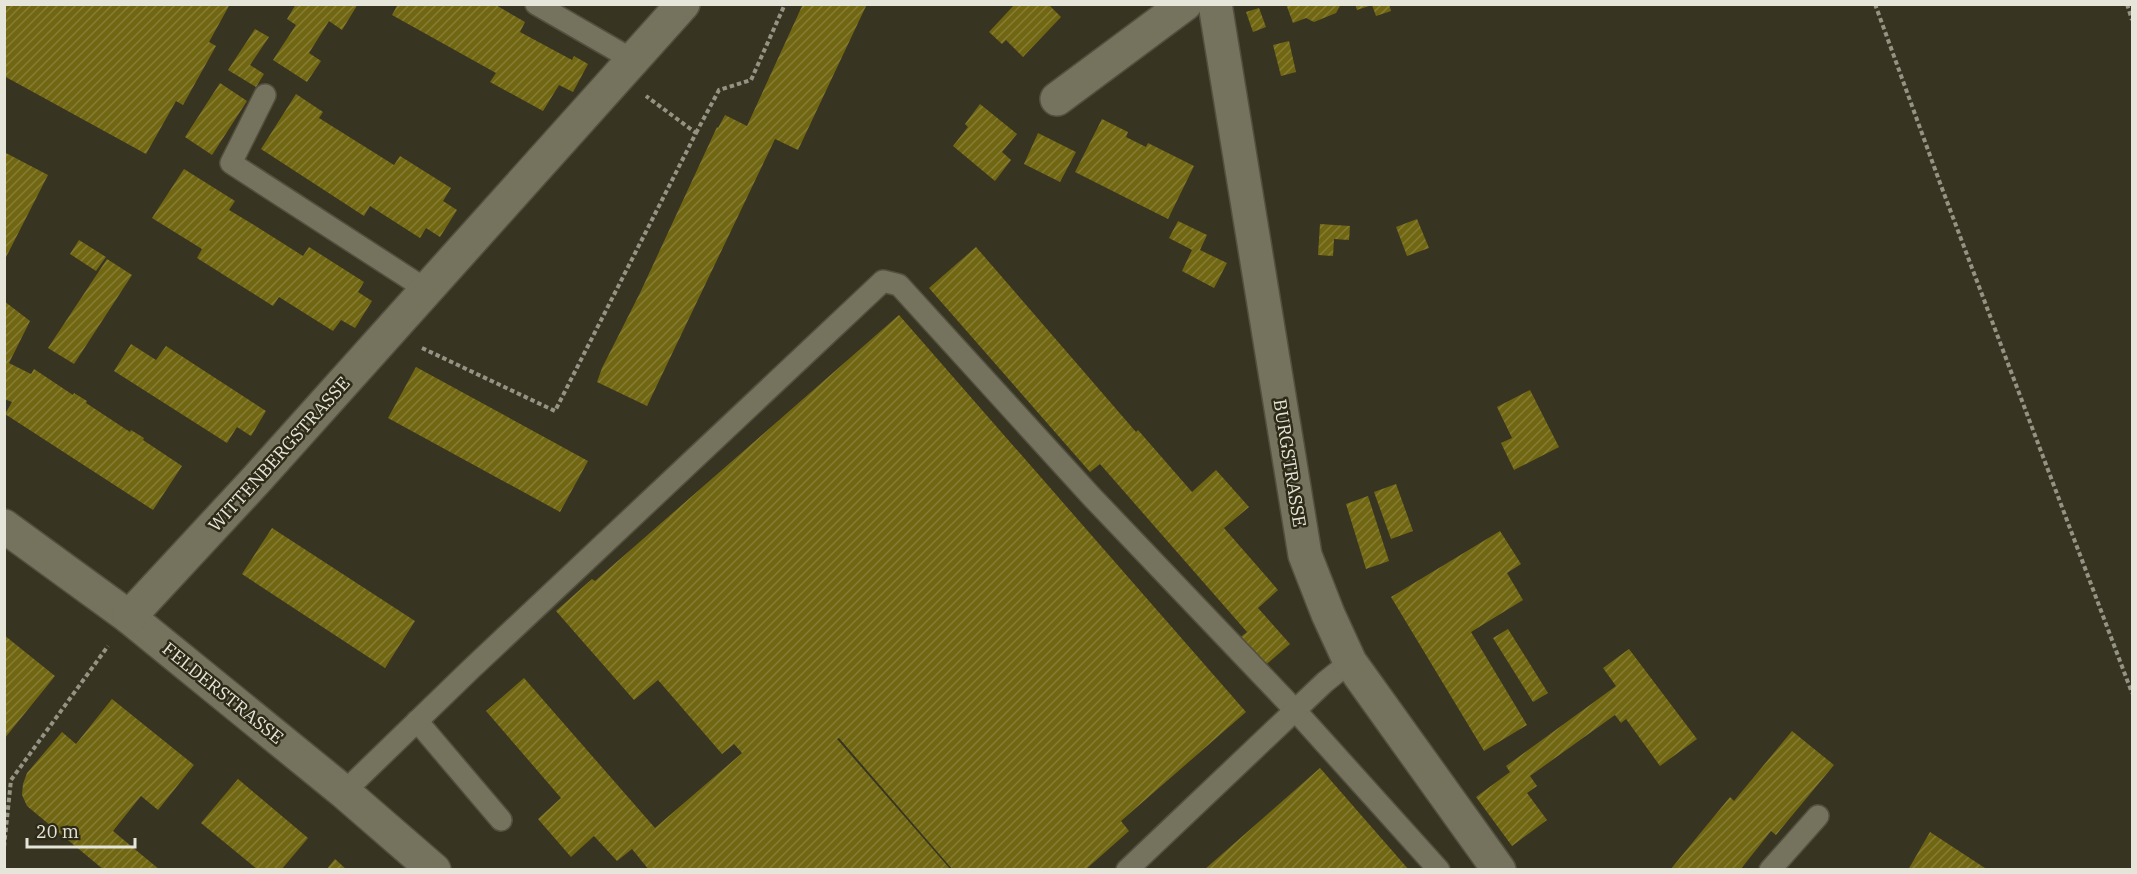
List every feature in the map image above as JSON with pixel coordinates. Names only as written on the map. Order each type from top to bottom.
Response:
[{"type":"street","name":"WITTENBERGSTRASSE","points":[[129,617],[427,290],[683,4]]},
{"type":"street","points":[[1057,99],[1185,4]]},
{"type":"street","name":"BURGSTRASSE","points":[[1215,4],[1305,555],[1350,662],[1499,870]]},
{"type":"street","name":"FELDERSTRASSE","points":[[4,526],[129,617],[344,792],[434,870]]},
{"type":"lane","points":[[536,4],[626,68]]},
{"type":"lane","points":[[265,95],[231,163],[427,290]]},
{"type":"lane","points":[[344,792],[883,281],[899,285],[1091,496],[1295,710],[1439,870]]},
{"type":"lane","points":[[1127,870],[1325,682],[1350,662]]},
{"type":"lane","points":[[417,721],[501,820]]},
{"type":"lane","points":[[1770,870],[1818,816]]},
{"type":"path","points":[[388,332],[555,411],[719,90],[751,80],[785,4]]},
{"type":"path","points":[[1875,4],[1948,206],[2133,693]]},
{"type":"path","points":[[2127,4],[2133,20]]},
{"type":"path","points":[[626,68],[696,133]]},
{"type":"path","points":[[4,848],[11,780],[129,617]]},
{"type":"building","points":[[4,4],[230,4],[209,42],[216,46],[183,105],[176,101],[146,154],[4,76]]},
{"type":"building","points":[[296,4],[358,4],[342,30],[329,21],[309,53],[321,61],[307,82],[273,60],[296,25],[287,19]]},
{"type":"building","points":[[398,4],[494,4],[525,22],[520,32],[572,60],[574,56],[588,64],[573,92],[559,85],[543,111],[490,82],[496,73],[392,15]]},
{"type":"building","points":[[803,4],[867,4],[798,150],[775,139],[647,406],[597,382],[602,368],[640,293],[717,127],[725,115],[747,126]]},
{"type":"building","points":[[1015,4],[1048,4],[1061,17],[1023,57],[1006,40],[1002,44],[989,32]]},
{"type":"building","points":[[1286,4],[1341,4],[1336,13],[1314,22],[1306,18],[1293,23]]},
{"type":"building","points":[[1355,4],[1389,4],[1391,11],[1376,16],[1372,5],[1357,10]]},
{"type":"building","points":[[1259,8],[1266,27],[1253,32],[1246,12]]},
{"type":"building","points":[[255,29],[269,37],[250,65],[264,74],[256,87],[228,70]]},
{"type":"building","points":[[1289,41],[1296,72],[1281,76],[1273,45]]},
{"type":"building","points":[[220,83],[247,101],[212,155],[185,137]]},
{"type":"building","points":[[296,94],[323,112],[319,118],[394,165],[400,156],[451,188],[443,201],[457,210],[440,237],[426,228],[420,238],[370,206],[364,216],[261,149]]},
{"type":"building","points":[[980,104],[1017,134],[1002,152],[1011,160],[995,181],[953,146],[968,127],[965,124]]},
{"type":"building","points":[[1102,119],[1128,132],[1126,137],[1146,147],[1148,143],[1194,166],[1168,219],[1075,172]]},
{"type":"building","points":[[1038,133],[1076,152],[1060,182],[1024,164]]},
{"type":"building","points":[[4,152],[48,175],[4,261]]},
{"type":"building","points":[[184,169],[235,201],[229,210],[303,256],[309,247],[364,282],[358,292],[372,301],[355,328],[341,320],[333,331],[279,297],[273,306],[197,258],[202,249],[152,218]]},
{"type":"building","points":[[1417,219],[1429,248],[1407,256],[1396,227]]},
{"type":"building","points":[[1178,221],[1207,235],[1200,250],[1227,263],[1214,288],[1182,271],[1192,250],[1169,238]]},
{"type":"building","points":[[1320,224],[1350,226],[1349,240],[1334,239],[1333,256],[1318,255]]},
{"type":"building","points":[[79,240],[106,257],[96,271],[70,254]]},
{"type":"building","points":[[976,247],[1136,432],[1138,430],[1192,492],[1216,470],[1249,507],[1224,528],[1278,590],[1258,608],[1290,644],[1261,669],[1237,640],[1247,632],[1100,464],[1090,472],[929,288]]},
{"type":"building","points":[[107,259],[132,275],[74,364],[48,348]]},
{"type":"building","points":[[4,301],[30,321],[9,363],[31,374],[34,369],[73,395],[74,393],[87,401],[86,403],[130,432],[131,430],[144,438],[143,440],[182,466],[153,510],[5,414],[12,402],[4,399]]},
{"type":"building","points":[[899,315],[1246,712],[1121,821],[1129,831],[1085,870],[953,870],[839,738],[837,739],[951,870],[649,870],[632,849],[617,861],[594,836],[571,857],[538,819],[561,798],[486,711],[524,678],[655,828],[742,753],[734,744],[722,754],[658,680],[634,700],[556,611],[592,579],[595,581]]},
{"type":"building","points":[[131,344],[156,360],[166,346],[266,411],[251,436],[237,427],[227,443],[114,371]]},
{"type":"building","points":[[416,367],[588,461],[560,512],[388,418]]},
{"type":"building","points":[[1530,390],[1559,447],[1514,470],[1501,443],[1512,438],[1497,407]]},
{"type":"building","points":[[1396,484],[1413,531],[1391,539],[1374,492]]},
{"type":"building","points":[[1368,496],[1389,561],[1366,569],[1346,504]]},
{"type":"building","points":[[272,528],[415,621],[385,668],[242,574]]},
{"type":"building","points":[[1500,531],[1521,564],[1507,573],[1523,600],[1471,632],[1527,725],[1484,751],[1391,597]]},
{"type":"building","points":[[1508,629],[1548,693],[1533,702],[1493,638]]},
{"type":"building","points":[[4,635],[55,676],[4,739]]},
{"type":"building","points":[[1629,649],[1697,739],[1660,766],[1626,719],[1621,723],[1615,715],[1530,776],[1537,786],[1527,793],[1547,820],[1512,846],[1476,797],[1510,772],[1506,766],[1616,686],[1603,668]]},
{"type":"building","points":[[112,699],[194,765],[158,810],[141,796],[113,831],[160,870],[104,870],[27,806],[22,795],[27,773],[62,732],[76,744]]},
{"type":"building","points":[[1792,731],[1834,765],[1776,835],[1771,831],[1740,870],[1670,870],[1730,797],[1734,801]]},
{"type":"building","points":[[1320,768],[1409,870],[1204,870]]},
{"type":"building","points":[[238,779],[308,838],[281,870],[258,870],[201,823]]},
{"type":"building","points":[[1930,832],[1988,870],[1908,870]]},
{"type":"building","points":[[335,859],[347,870],[326,870]]}]
